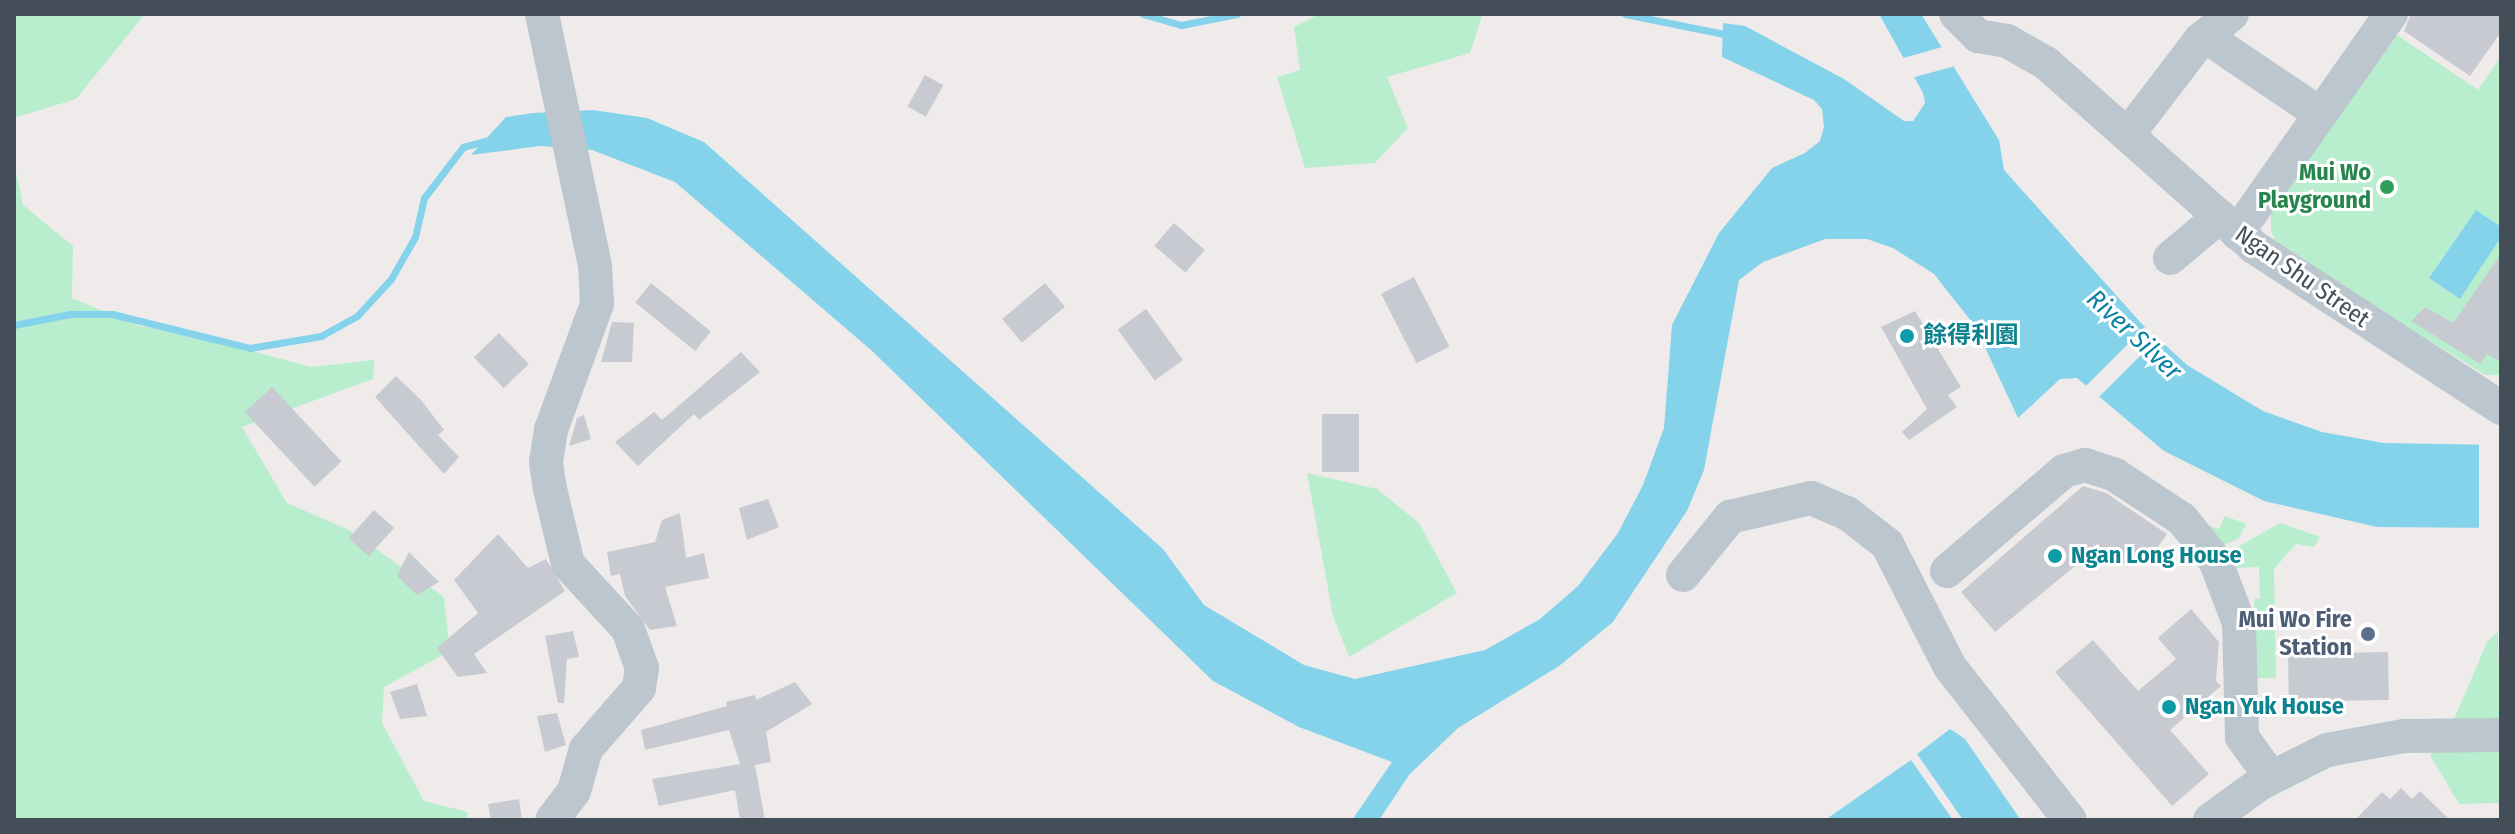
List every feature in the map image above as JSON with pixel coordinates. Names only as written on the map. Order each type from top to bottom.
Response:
[{"type":"street","points":[[542,14],[595,265],[597,304],[551,430],[546,462],[568,564],[628,629],[642,668],[639,688],[586,749],[574,791],[552,820]]},
{"type":"street","points":[[2129,133],[2205,36],[2232,14]]},
{"type":"street","points":[[2170,258],[2228,224],[2320,114],[2391,14]]},
{"type":"street","name":"Ngan Shu Street","points":[[1964,33],[2007,41],[2046,63],[2129,133],[2228,224],[2501,408]]},
{"type":"street","points":[[2205,36],[2320,114]]},
{"type":"street","points":[[1947,571],[2064,471],[2085,465],[2115,475],[2182,519],[2221,571],[2242,643],[2239,724],[2253,759],[2271,777]]},
{"type":"street","points":[[1683,575],[1730,517],[1811,498],[1857,519],[1887,544],[1950,667],[2070,820]]},
{"type":"street","points":[[2210,820],[2271,777],[2327,750],[2365,740],[2501,735]]},
{"type":"green space","points":[[14,14],[145,14],[76,99],[14,118]]},
{"type":"green space","points":[[1319,14],[1482,16],[1470,53],[1387,77],[1408,128],[1375,163],[1305,168],[1277,77],[1300,70],[1294,27]]},
{"type":"green space","name":"Mui Wo Playground","points":[[2396,34],[2478,90],[2501,56],[2499,375],[2485,375],[2399,322],[2275,240],[2271,232],[2271,212]]},
{"type":"green space","points":[[14,162],[23,205],[73,246],[72,298],[139,326],[183,332],[311,367],[374,360],[373,379],[242,427],[287,503],[349,530],[444,597],[450,651],[384,687],[382,723],[424,801],[468,812],[466,820],[14,820]]},
{"type":"green space","points":[[1307,473],[1377,489],[1419,523],[1457,593],[1349,657],[1333,616]]},
{"type":"green space","points":[[2225,516],[2246,524],[2239,538],[2220,547],[2207,531],[2210,526],[2219,529]]},
{"type":"green space","points":[[2280,523],[2320,537],[2314,547],[2296,544],[2274,569],[2276,678],[2255,678],[2254,599],[2260,599],[2259,567],[2234,568],[2225,554]]},
{"type":"green space","points":[[2498,632],[2501,803],[2459,804],[2430,755],[2455,717],[2487,642]]},
{"type":"water","name":"River Silver","points":[[1879,14],[1921,14],[1999,140],[2004,170],[2141,323],[2187,365],[2263,411],[2322,432],[2384,443],[2501,445],[2501,528],[2377,527],[2264,501],[2164,451],[2077,378],[2060,379],[2018,418],[1975,326],[1934,274],[1893,248],[1867,239],[1825,239],[1763,262],[1739,280],[1704,470],[1687,511],[1613,622],[1559,666],[1458,728],[1409,775],[1379,820],[1352,820],[1392,762],[1299,727],[1213,681],[871,350],[675,182],[592,150],[540,146],[471,155],[506,117],[533,113],[593,110],[647,118],[704,142],[1163,549],[1204,605],[1304,665],[1355,679],[1485,650],[1540,619],[1578,586],[1618,533],[1643,485],[1664,428],[1672,325],[1719,233],[1772,168],[1805,153],[1820,141],[1824,127],[1822,109],[1814,100],[1722,57],[1723,23],[1745,26],[1844,79],[1904,121],[1913,121],[1925,103],[1923,93]]},
{"type":"water","points":[[2476,210],[2501,227],[2501,237],[2460,299],[2429,278]]},
{"type":"water","points":[[1950,729],[1965,739],[2020,819],[1963,820],[1917,754]]},
{"type":"water","points":[[1911,760],[1953,820],[1825,820]]},
{"type":"pier","points":[[1942,47],[1955,66],[1911,78],[1900,59]]},
{"type":"pier","points":[[2148,324],[2160,336],[2096,400],[2084,388]]},
{"type":"pier","points":[[2479,441],[2501,441],[2501,532],[2479,532]]},
{"type":"building","points":[[2411,14],[2501,14],[2501,32],[2470,76],[2404,31]]},
{"type":"building","points":[[925,75],[943,85],[926,117],[908,106]]},
{"type":"building","points":[[1174,223],[1205,250],[1185,273],[1154,246]]},
{"type":"building","points":[[2501,254],[2501,362],[2487,354],[2480,364],[2411,321],[2425,307],[2453,323]]},
{"type":"building","points":[[1414,277],[1449,346],[1416,363],[1381,294]]},
{"type":"building","points":[[651,283],[711,331],[695,351],[635,302]]},
{"type":"building","points":[[1045,283],[1065,307],[1022,343],[1002,319]]},
{"type":"building","points":[[1146,309],[1183,360],[1155,381],[1118,330]]},
{"type":"building","points":[[1915,311],[1961,387],[1948,395],[1957,407],[1909,440],[1902,432],[1927,409],[1881,327]]},
{"type":"building","points":[[612,322],[634,323],[632,362],[601,362]]},
{"type":"building","points":[[499,333],[529,364],[504,388],[474,357]]},
{"type":"building","points":[[741,352],[760,372],[699,420],[694,414],[638,466],[615,442],[654,412],[662,420]]},
{"type":"building","points":[[396,376],[421,400],[444,430],[438,435],[459,457],[444,474],[375,397]]},
{"type":"building","points":[[272,387],[342,462],[315,487],[245,412]]},
{"type":"building","points":[[1322,414],[1359,414],[1359,472],[1322,472]]},
{"type":"building","points":[[584,415],[591,439],[569,446],[577,418]]},
{"type":"building","name":"Ngan Long House","points":[[2083,486],[2106,493],[2167,534],[2155,551],[2150,547],[2143,558],[2137,554],[2128,567],[2098,547],[1995,632],[1961,592]]},
{"type":"building","points":[[768,499],[779,527],[747,540],[739,508]]},
{"type":"building","points":[[374,510],[394,528],[369,556],[349,538]]},
{"type":"building","points":[[680,513],[686,558],[704,553],[709,578],[665,587],[677,626],[650,630],[625,596],[620,574],[611,576],[607,552],[655,542],[662,520]]},
{"type":"building","points":[[498,534],[528,568],[546,559],[565,591],[474,654],[487,673],[458,677],[437,648],[478,613],[454,580]]},
{"type":"building","points":[[409,552],[439,582],[417,595],[397,576]]},
{"type":"building","name":"Ngan Yuk House","points":[[2191,609],[2219,642],[2216,681],[2221,686],[2170,730],[2209,774],[2172,806],[2055,672],[2093,640],[2138,691],[2176,659],[2158,638]]},
{"type":"building","points":[[573,631],[579,657],[567,659],[564,703],[558,703],[545,636]]},
{"type":"building","points":[[2388,652],[2389,700],[2289,702],[2288,654]]},
{"type":"building","points":[[795,682],[812,704],[766,732],[771,762],[755,765],[765,820],[740,820],[735,790],[659,806],[652,779],[740,764],[729,730],[645,750],[641,730],[727,706],[726,702],[755,695],[756,700]]},
{"type":"building","points":[[417,684],[427,716],[400,719],[390,692]]},
{"type":"building","points":[[557,713],[566,745],[545,752],[537,716]]},
{"type":"building","points":[[2401,788],[2412,799],[2420,791],[2450,820],[2355,820],[2382,792],[2390,799]]},
{"type":"building","points":[[519,799],[522,820],[491,820],[488,804]]},
{"type":"waterway","points":[[1143,14],[1181,25],[1237,14]]},
{"type":"waterway","points":[[1625,14],[1729,35]]},
{"type":"waterway","points":[[14,325],[70,314],[112,314],[250,348],[321,336],[357,316],[391,279],[415,237],[424,198],[463,147],[490,140]]},
{"type":"place","name":"Mui Wo Playground","points":[[2387,187]]},
{"type":"place","name":"餘得利園","points":[[1907,336]]},
{"type":"place","name":"Ngan Long House","points":[[2055,556]]},
{"type":"place","name":"Mui Wo Fire Station","points":[[2368,634]]},
{"type":"place","name":"Ngan Yuk House","points":[[2169,707]]}]
